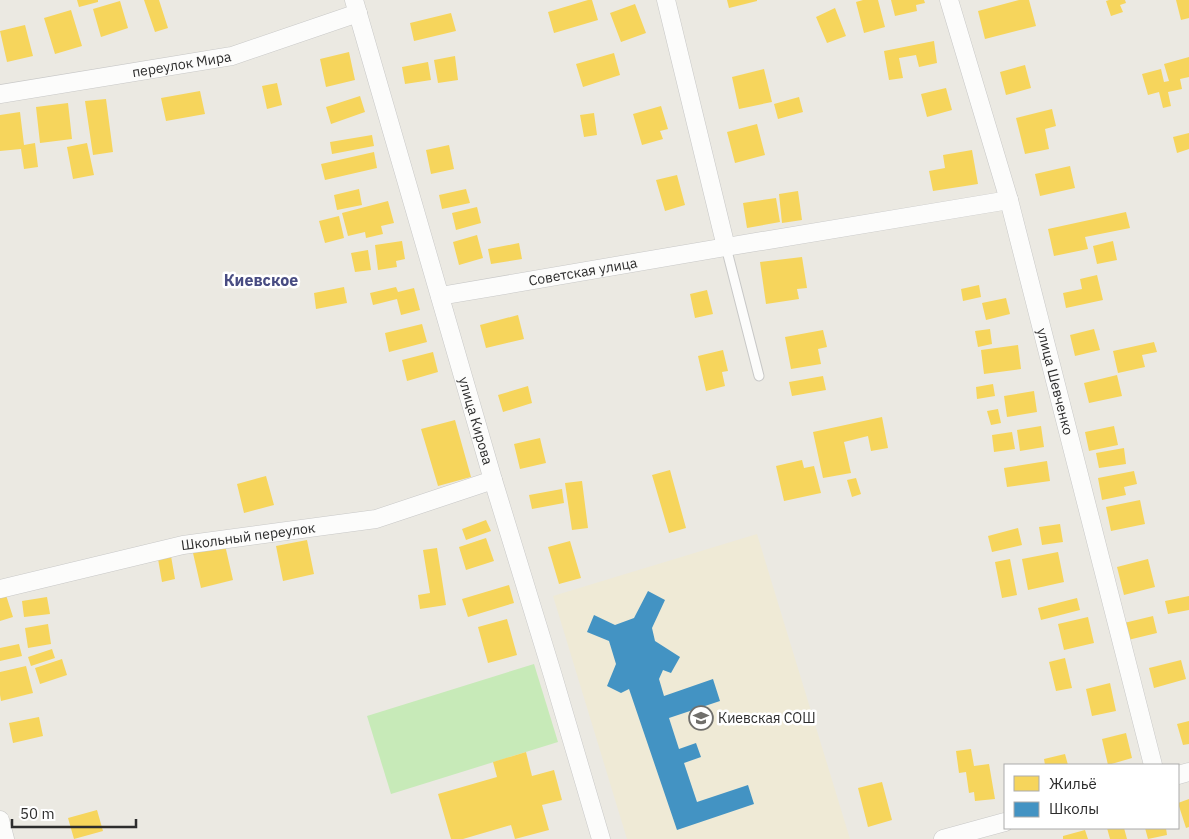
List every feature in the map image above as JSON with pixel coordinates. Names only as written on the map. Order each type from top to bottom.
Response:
[{"type":"street","points":[[666,0],[726,247]]},
{"type":"street","name":"улица Шевченко","points":[[949,0],[1009,200],[1152,764]]},
{"type":"street","name":"переулок Мира","points":[[0,94],[232,56],[356,7]]},
{"type":"street","name":"улица Кирова","points":[[356,7],[493,480],[601,839]]},
{"type":"street","name":"Советская улица","points":[[440,296],[1009,200]]},
{"type":"street","name":"Школьный переулок","points":[[0,589],[183,545],[376,519],[493,480]]},
{"type":"street","points":[[0,820],[5,839]]},
{"type":"street","points":[[943,839],[1004,822]]},
{"type":"lane","points":[[726,247],[759,376]]},
{"type":"shaded area","name":"Киевская СОШ","points":[[757,534],[850,839],[627,839],[553,596]]},
{"type":"green space","points":[[534,664],[558,742],[391,794],[367,716]]},
{"type":"building: Жильё","points":[[77,0],[98,0],[98,2],[79,7]]},
{"type":"building: Жильё","points":[[144,0],[159,0],[168,28],[155,32]]},
{"type":"building: Жильё","points":[[592,0],[598,20],[554,33],[548,12]]},
{"type":"building: Жильё","points":[[727,0],[757,0],[757,1],[729,8]]},
{"type":"building: Жильё","points":[[878,0],[885,27],[864,33],[856,2]]},
{"type":"building: Жильё","points":[[891,0],[924,0],[925,3],[916,5],[917,11],[895,16]]},
{"type":"building: Жильё","points":[[1019,0],[1029,0],[1036,26],[985,39],[978,11]]},
{"type":"building: Жильё","points":[[1125,0],[1126,3],[1120,5],[1123,12],[1111,16],[1106,1]]},
{"type":"building: Жильё","points":[[1176,0],[1189,0],[1189,18],[1181,20]]},
{"type":"building: Жильё","points":[[120,1],[128,28],[101,37],[93,9]]},
{"type":"building: Жильё","points":[[635,4],[646,33],[621,42],[610,13]]},
{"type":"building: Жильё","points":[[835,8],[846,36],[827,43],[816,17]]},
{"type":"building: Жильё","points":[[71,10],[82,46],[55,54],[44,18]]},
{"type":"building: Жильё","points":[[451,13],[456,31],[414,41],[410,23]]},
{"type":"building: Жильё","points":[[25,25],[33,56],[7,62],[0,31]]},
{"type":"building: Жильё","points":[[934,41],[937,63],[919,67],[916,55],[899,58],[903,78],[889,80],[884,51]]},
{"type":"building: Жильё","points":[[349,52],[355,80],[326,87],[320,59]]},
{"type":"building: Жильё","points":[[614,53],[620,75],[583,87],[576,64]]},
{"type":"building: Жильё","points":[[455,56],[458,80],[438,83],[434,60]]},
{"type":"building: Жильё","points":[[1189,57],[1189,77],[1180,79],[1182,89],[1168,92],[1171,106],[1163,108],[1159,92],[1148,95],[1142,74],[1161,69],[1164,82],[1169,81],[1164,64]]},
{"type":"building: Жильё","points":[[428,62],[431,80],[405,84],[402,67]]},
{"type":"building: Жильё","points":[[1025,65],[1031,88],[1006,95],[1000,72]]},
{"type":"building: Жильё","points":[[764,69],[772,102],[739,109],[732,77]]},
{"type":"building: Жильё","points":[[277,83],[282,105],[267,109],[262,86]]},
{"type":"building: Жильё","points":[[946,88],[952,110],[927,117],[921,94]]},
{"type":"building: Жильё","points":[[200,91],[205,114],[166,121],[161,98]]},
{"type":"building: Жильё","points":[[360,96],[365,112],[331,124],[326,107]]},
{"type":"building: Жильё","points":[[799,97],[803,112],[778,119],[774,104]]},
{"type":"building: Жильё","points":[[106,99],[113,152],[93,155],[85,101]]},
{"type":"building: Жильё","points":[[68,103],[72,139],[40,143],[36,107]]},
{"type":"building: Жильё","points":[[661,106],[668,129],[660,131],[663,139],[642,145],[633,114]]},
{"type":"building: Жильё","points":[[1052,109],[1056,126],[1045,129],[1049,149],[1025,154],[1016,118]]},
{"type":"building: Жильё","points":[[20,112],[24,145],[35,143],[38,167],[24,169],[21,149],[0,151],[0,115]]},
{"type":"building: Жильё","points":[[594,113],[597,135],[584,137],[580,115]]},
{"type":"building: Жильё","points":[[757,124],[765,155],[735,163],[727,132]]},
{"type":"building: Жильё","points":[[1189,133],[1189,149],[1177,153],[1173,137]]},
{"type":"building: Жильё","points":[[372,135],[374,146],[332,154],[330,142]]},
{"type":"building: Жильё","points":[[87,143],[94,175],[73,179],[67,147]]},
{"type":"building: Жильё","points":[[449,145],[454,169],[431,174],[426,150]]},
{"type":"building: Жильё","points":[[972,150],[978,184],[933,191],[929,171],[945,168],[943,155]]},
{"type":"building: Жильё","points":[[374,152],[377,168],[325,180],[321,164]]},
{"type":"building: Жильё","points":[[1070,166],[1075,188],[1040,196],[1035,174]]},
{"type":"building: Жильё","points":[[677,175],[685,205],[665,211],[656,180]]},
{"type":"building: Жильё","points":[[359,189],[362,205],[337,210],[334,195]]},
{"type":"building: Жильё","points":[[466,189],[470,203],[442,209],[439,195]]},
{"type":"building: Жильё","points":[[798,191],[802,220],[782,223],[779,194]]},
{"type":"building: Жильё","points":[[776,198],[780,222],[747,228],[743,203]]},
{"type":"building: Жильё","points":[[388,201],[394,223],[381,226],[383,234],[366,238],[365,232],[348,236],[342,213]]},
{"type":"building: Жильё","points":[[477,207],[481,223],[456,230],[452,213]]},
{"type":"building: Жильё","points":[[1126,212],[1130,228],[1085,237],[1088,249],[1054,256],[1048,229]]},
{"type":"building: Жильё","points":[[339,216],[344,238],[325,243],[319,221]]},
{"type":"building: Жильё","points":[[477,235],[483,258],[459,265],[453,242]]},
{"type":"building: Жильё","points":[[402,241],[405,259],[396,261],[397,267],[378,270],[375,245]]},
{"type":"building: Жильё","points":[[1113,241],[1117,260],[1097,264],[1093,246]]},
{"type":"building: Жильё","points":[[519,243],[522,259],[491,264],[488,249]]},
{"type":"building: Жильё","points":[[368,250],[371,270],[355,272],[351,253]]},
{"type":"building: Жильё","points":[[802,257],[807,288],[797,289],[799,299],[766,304],[760,262]]},
{"type":"building: Жильё","points":[[1097,275],[1103,300],[1066,308],[1063,293],[1082,289],[1080,279]]},
{"type":"building: Жильё","points":[[979,285],[981,297],[963,301],[961,289]]},
{"type":"building: Жильё","points":[[344,287],[347,303],[316,309],[314,293]]},
{"type":"building: Жильё","points":[[396,287],[398,292],[414,288],[420,310],[401,315],[397,299],[373,305],[370,293]]},
{"type":"building: Жильё","points":[[707,290],[713,314],[695,318],[690,294]]},
{"type":"building: Жильё","points":[[1006,298],[1010,314],[986,320],[982,303]]},
{"type":"building: Жильё","points":[[518,315],[524,339],[486,348],[480,325]]},
{"type":"building: Жильё","points":[[422,324],[427,342],[389,352],[385,333]]},
{"type":"building: Жильё","points":[[990,329],[992,344],[978,347],[975,331]]},
{"type":"building: Жильё","points":[[1094,329],[1100,350],[1075,356],[1070,335]]},
{"type":"building: Жильё","points":[[823,330],[827,347],[818,349],[821,364],[791,369],[785,337]]},
{"type":"building: Жильё","points":[[1154,342],[1157,352],[1142,355],[1145,367],[1118,373],[1113,351]]},
{"type":"building: Жильё","points":[[1018,345],[1021,369],[984,374],[981,350]]},
{"type":"building: Жильё","points":[[723,350],[728,371],[722,372],[725,386],[706,391],[698,356]]},
{"type":"building: Жильё","points":[[433,352],[438,372],[407,381],[402,360]]},
{"type":"building: Жильё","points":[[1117,375],[1122,396],[1089,403],[1084,383]]},
{"type":"building: Жильё","points":[[823,376],[826,390],[792,396],[789,382]]},
{"type":"building: Жильё","points":[[993,384],[995,396],[977,399],[976,387]]},
{"type":"building: Жильё","points":[[528,386],[532,403],[503,412],[498,395]]},
{"type":"building: Жильё","points":[[1034,391],[1037,412],[1007,417],[1004,396]]},
{"type":"building: Жильё","points":[[998,409],[1001,423],[991,425],[987,411]]},
{"type":"building: Жильё","points":[[882,417],[888,448],[871,451],[868,436],[844,442],[851,473],[823,478],[813,432]]},
{"type":"building: Жильё","points":[[455,420],[471,477],[438,486],[421,429]]},
{"type":"building: Жильё","points":[[1041,426],[1044,447],[1020,451],[1017,430]]},
{"type":"building: Жильё","points":[[1114,426],[1118,445],[1089,451],[1085,432]]},
{"type":"building: Жильё","points":[[1012,432],[1015,449],[994,452],[992,435]]},
{"type":"building: Жильё","points":[[540,438],[546,463],[520,469],[514,444]]},
{"type":"building: Жильё","points":[[1124,448],[1126,464],[1099,468],[1096,453]]},
{"type":"building: Жильё","points":[[802,460],[804,468],[814,466],[821,493],[784,501],[776,466]]},
{"type":"building: Жильё","points":[[1047,461],[1050,481],[1007,487],[1004,468]]},
{"type":"building: Жильё","points":[[670,470],[686,528],[669,533],[652,475]]},
{"type":"building: Жильё","points":[[1134,471],[1137,484],[1124,487],[1126,495],[1102,500],[1098,478]]},
{"type":"building: Жильё","points":[[266,476],[274,505],[244,513],[237,484]]},
{"type":"building: Жильё","points":[[856,478],[861,494],[852,497],[847,480]]},
{"type":"building: Жильё","points":[[582,481],[588,528],[572,530],[565,483]]},
{"type":"building: Жильё","points":[[562,489],[564,503],[532,509],[529,495]]},
{"type":"building: Жильё","points":[[1140,500],[1145,524],[1111,531],[1106,507]]},
{"type":"building: Жильё","points":[[486,520],[491,531],[466,540],[462,529]]},
{"type":"building: Жильё","points":[[1060,524],[1063,542],[1042,545],[1039,527]]},
{"type":"building: Жильё","points":[[1018,528],[1022,545],[992,552],[988,536]]},
{"type":"building: Жильё","points":[[486,538],[494,561],[466,570],[459,547]]},
{"type":"building: Жильё","points":[[307,540],[314,574],[283,581],[276,546]]},
{"type":"building: Жильё","points":[[570,541],[581,578],[559,584],[548,547]]},
{"type":"building: Жильё","points":[[225,545],[233,580],[201,588],[193,553]]},
{"type":"building: Жильё","points":[[437,548],[446,605],[420,609],[418,595],[430,593],[423,550]]},
{"type":"building: Жильё","points":[[1058,552],[1064,582],[1028,590],[1022,559]]},
{"type":"building: Жильё","points":[[171,556],[175,579],[162,582],[158,559]]},
{"type":"building: Жильё","points":[[1010,559],[1017,595],[1002,598],[995,562]]},
{"type":"building: Жильё","points":[[1148,559],[1155,587],[1124,595],[1117,567]]},
{"type":"building: Жильё","points":[[509,585],[514,603],[468,617],[462,599]]},
{"type":"building: Жильё","points":[[6,595],[13,617],[0,621],[0,597]]},
{"type":"building: Жильё","points":[[1189,596],[1189,610],[1168,614],[1165,601]]},
{"type":"building: Жильё","points":[[47,597],[50,614],[24,617],[22,601]]},
{"type":"building: Жильё","points":[[1077,598],[1080,610],[1041,620],[1038,608]]},
{"type":"building: Жильё","points":[[1153,616],[1157,633],[1128,640],[1124,623]]},
{"type":"building: Жильё","points":[[1088,617],[1094,643],[1064,650],[1058,624]]},
{"type":"building: Жильё","points":[[507,619],[517,655],[488,663],[478,627]]},
{"type":"building: Жильё","points":[[48,624],[51,644],[28,648],[25,628]]},
{"type":"building: Жильё","points":[[19,644],[22,656],[0,661],[0,648]]},
{"type":"building: Жильё","points":[[52,649],[55,658],[31,666],[28,657]]},
{"type":"building: Жильё","points":[[1065,658],[1072,688],[1056,691],[1049,662]]},
{"type":"building: Жильё","points":[[62,659],[67,675],[40,684],[35,668]]},
{"type":"building: Жильё","points":[[1181,660],[1186,679],[1154,688],[1149,668]]},
{"type":"building: Жильё","points":[[26,666],[33,693],[1,701],[0,672]]},
{"type":"building: Жильё","points":[[1110,683],[1116,711],[1092,716],[1086,689]]},
{"type":"building: Жильё","points":[[39,717],[43,736],[13,743],[9,723]]},
{"type":"building: Жильё","points":[[1189,721],[1189,744],[1183,745],[1177,724]]},
{"type":"building: Жильё","points":[[1126,733],[1132,758],[1108,764],[1102,739]]},
{"type":"building: Жильё","points":[[971,749],[974,766],[989,764],[995,799],[975,801],[974,792],[969,793],[966,772],[959,773],[956,751]]},
{"type":"building: Жильё","points":[[526,752],[532,776],[554,770],[562,800],[542,805],[549,830],[515,839],[511,825],[463,839],[451,839],[438,794],[497,777],[493,762]]},
{"type":"building: Жильё","points":[[1065,754],[1068,764],[1045,764],[1044,759]]},
{"type":"building: Жильё","points":[[882,782],[892,820],[868,827],[858,788]]},
{"type":"building: Жильё","points":[[1189,799],[1189,827],[1186,828],[1179,803]]},
{"type":"building: Жильё","points":[[97,810],[103,831],[74,839],[68,818]]},
{"type":"building: Жильё","points":[[1107,829],[1124,829],[1127,839],[1110,839]]},
{"type":"building: Жильё","points":[[1145,829],[1166,829],[1167,835],[1148,839]]},
{"type":"building: Жильё","points":[[1085,830],[1088,839],[1063,839],[1063,836]]},
{"type":"building: Школы","points":[[648,591],[665,600],[652,628],[655,641],[680,657],[671,673],[663,670],[659,679],[664,696],[713,679],[720,701],[669,718],[679,749],[696,743],[701,757],[684,763],[697,802],[748,785],[754,804],[677,830],[629,689],[621,693],[607,686],[616,664],[609,641],[587,632],[594,615],[615,625],[634,618]]},
{"type":"place","name":"Киевская СОШ","points":[[701,718]]},
{"type":"district","name":"Киевское","points":[[261,280]]}]
